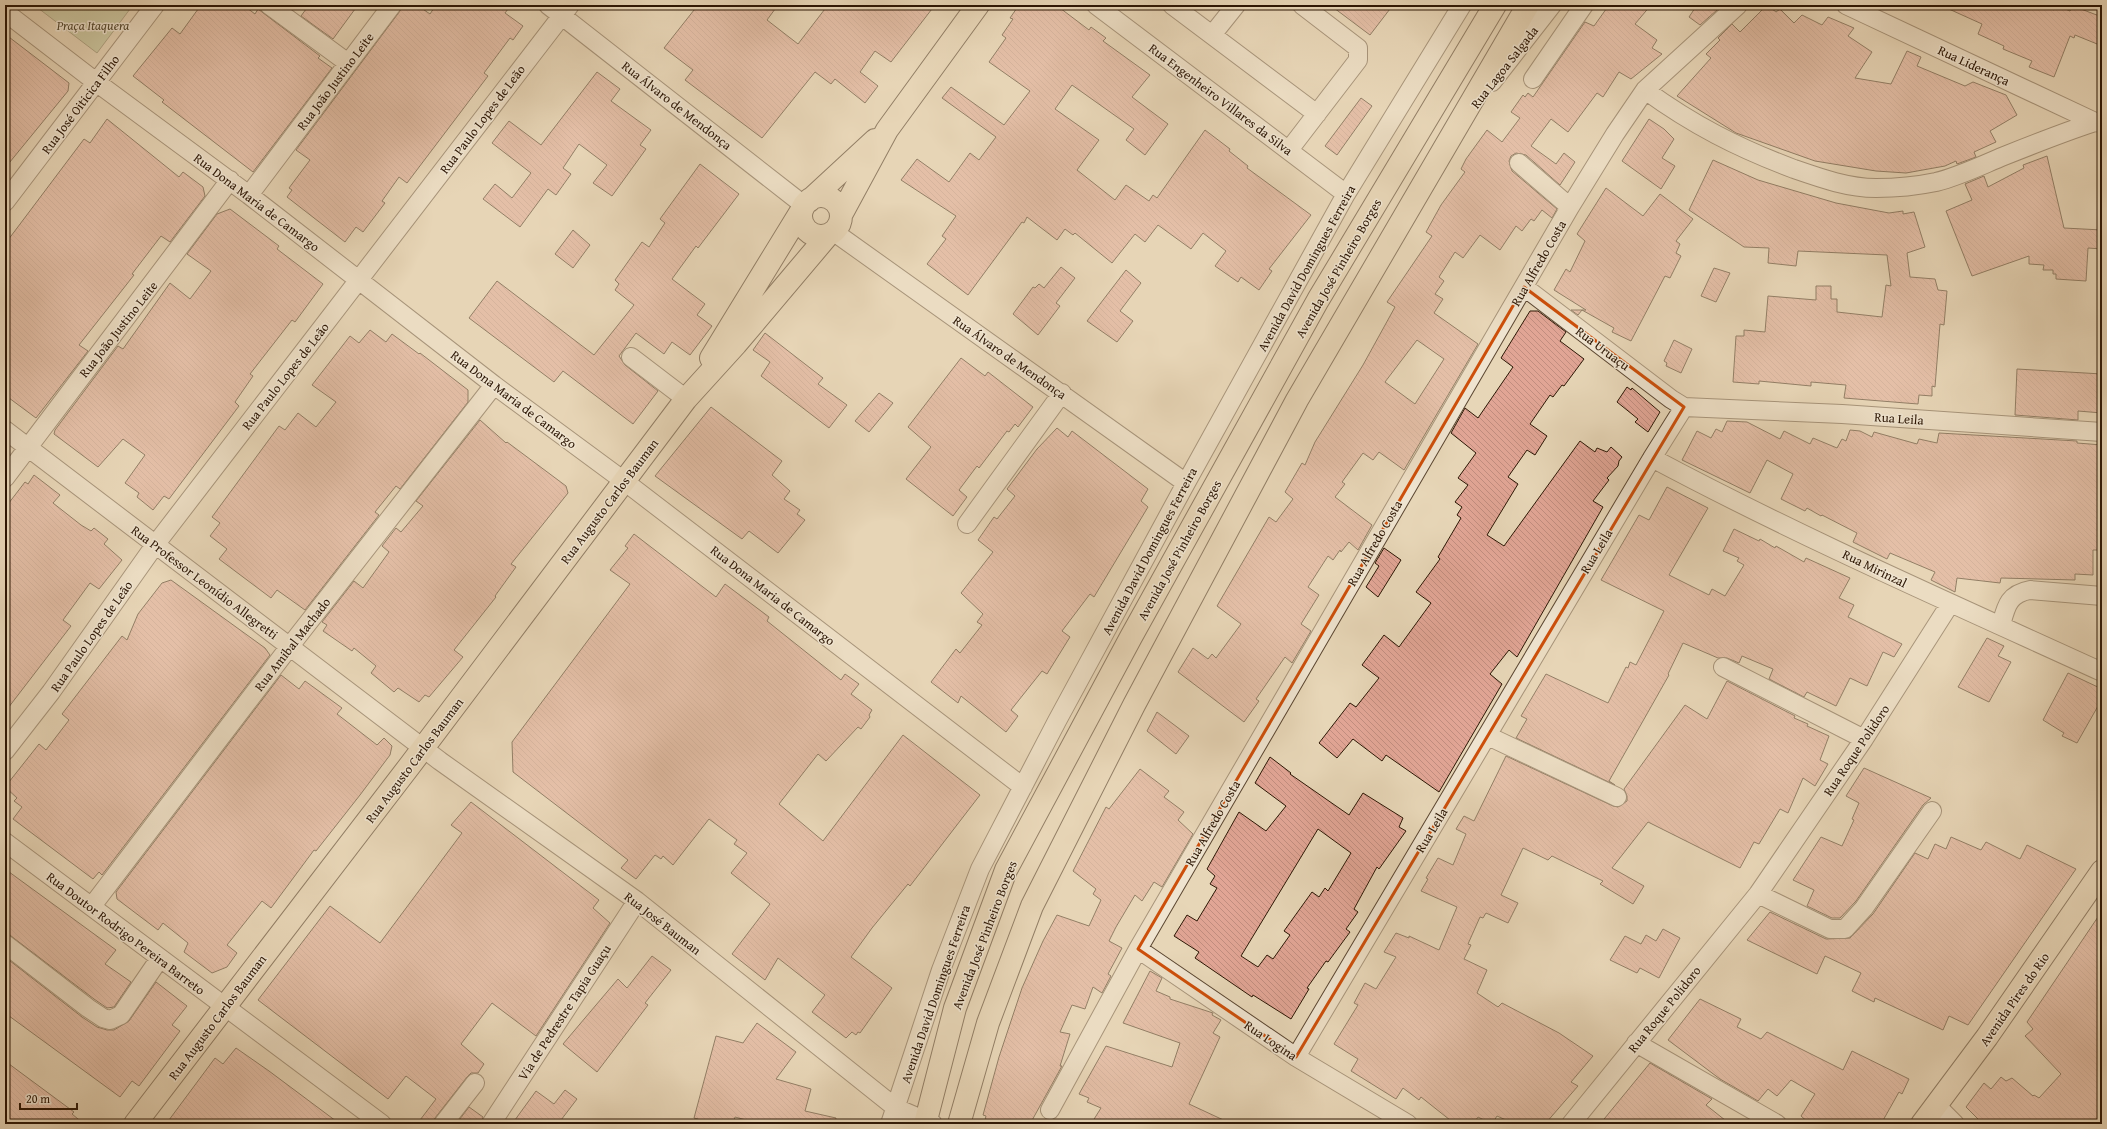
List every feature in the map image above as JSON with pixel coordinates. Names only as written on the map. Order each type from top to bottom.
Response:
[{"type":"main road","name":"Rua Augusto Carlos Bauman","points":[[135,1124],[423,748],[688,396],[736,344],[834,227],[886,130],[978,5]]},
{"type":"main road","name":"Avenida José Pinheiro Borges","points":[[928,1123],[955,1008],[1006,870],[1131,637],[1318,300],[1495,5]]},
{"type":"main road","points":[[960,1124],[988,1023],[1032,906],[1134,705],[1297,400],[1528,5]]},
{"type":"main road","name":"Rua Augusto Carlos Bauman","points":[[688,396],[806,205],[886,130]]},
{"type":"main road","points":[[820,196],[827,197],[837,203],[834,227],[815,235],[805,228],[802,222],[806,205],[820,196]]},
{"type":"main road","name":"Avenida Pires do Rio","points":[[1922,1124],[1937,1106],[1987,1037],[2102,871]]},
{"type":"street","name":"Rua José Oiticica Filho","points":[[5,202],[155,5]]},
{"type":"street","points":[[269,5],[348,63]]},
{"type":"street","name":"Rua João Justino Leite","points":[[249,195],[392,5]]},
{"type":"street","name":"Rua Engenheiro Villares da Silva","points":[[1096,5],[1346,194]]},
{"type":"street","points":[[1172,5],[1317,114]]},
{"type":"street","points":[[1212,35],[1236,5]]},
{"type":"street","points":[[1289,150],[1358,60],[1358,48],[1302,5]]},
{"type":"street","name":"Avenida David Domingues Ferreira","points":[[893,1116],[941,970],[977,876],[1186,483],[1346,194],[1462,5]]},
{"type":"street","name":"Rua Lagoa Salgada","points":[[1455,129],[1552,5]]},
{"type":"street","points":[[1533,79],[1584,5]]},
{"type":"street","name":"Rua Alfredo Costa","points":[[1050,1110],[1138,950],[1570,207],[1615,134],[1645,90],[1738,5]]},
{"type":"street","name":"Rua Liderança","points":[[1846,5],[2098,123]]},
{"type":"street","name":"Rua Álvaro de Mendonça","points":[[560,8],[806,205]]},
{"type":"street","name":"Rua Paulo Lopes de Leão","points":[[5,751],[51,692],[155,545],[360,279],[560,8]]},
{"type":"street","name":"Rua Dona Maria de Camargo","points":[[5,12],[96,82],[230,180],[360,279],[494,385],[624,480],[1023,787]]},
{"type":"street","points":[[1645,90],[1680,116],[1716,136],[1773,161],[1819,178],[1876,188],[1914,186],[1937,182],[1967,172],[2056,134],[2098,123]]},
{"type":"street","points":[[1519,163],[1570,207]]},
{"type":"street","name":"Rua João Justino Leite","points":[[5,478],[230,180]]},
{"type":"street","name":"Rua Álvaro de Mendonça","points":[[834,227],[1186,483]]},
{"type":"street","name":"Rua Uruaçu","points":[[1524,287],[1671,399],[1684,407]]},
{"type":"street","points":[[631,357],[688,396]]},
{"type":"street","name":"Rua Amibal Machado","points":[[92,906],[290,646],[494,385]]},
{"type":"street","points":[[967,524],[1062,393]]},
{"type":"street","name":"Rua Leila","points":[[1296,1057],[1652,458],[1684,407],[1842,414],[2102,432]]},
{"type":"street","name":"Rua Professor Leonídio Allegretti","points":[[5,430],[423,748]]},
{"type":"street","name":"Rua Mirinzal","points":[[1652,458],[1714,491],[1950,604],[2102,672]]},
{"type":"street","points":[[2001,626],[2011,598],[2019,592],[2030,590],[2102,596]]},
{"type":"street","name":"Rua Roque Polidoro","points":[[1571,1124],[1758,894],[1864,739],[1950,604]]},
{"type":"street","points":[[1723,667],[1864,739]]},
{"type":"street","points":[[1488,736],[1617,797]]},
{"type":"street","name":"Rua José Bauman","points":[[423,748],[636,901],[893,1116]]},
{"type":"street","points":[[1758,894],[1830,929],[1845,929],[1864,908],[1932,811]]},
{"type":"street","name":"Rua Doutor Rodrigo Pereira Barreto","points":[[5,842],[382,1124]]},
{"type":"street","name":"Via de Pedrestre Tapia Guaçu","points":[[491,1124],[636,901]]},
{"type":"street","points":[[5,944],[88,1008],[103,1018],[110,1020],[121,1015],[160,958]]},
{"type":"street","name":"Rua Logina","points":[[1138,950],[1296,1057],[1408,1124]]},
{"type":"street","points":[[1636,1043],[1777,1124]]},
{"type":"street","points":[[443,1124],[476,1083]]},
{"type":"street","points":[[1937,1106],[1955,1124]]},
{"type":"street","points":[[893,1116],[928,1123]]},
{"type":"highlighted area","points":[[1524,287],[1684,407],[1296,1057],[1138,949]]},
{"type":"green space","name":"Praça Itaquera","points":[[34,5],[133,5],[97,53]]},
{"type":"building","points":[[201,5],[243,5],[255,14],[258,9],[320,56],[318,58],[332,68],[253,172],[162,102],[164,100],[133,76],[172,28],[180,34]]},
{"type":"building","points":[[309,5],[358,5],[333,39],[301,16]]},
{"type":"building","points":[[402,5],[417,5],[430,14],[436,5],[511,5],[505,13],[523,26],[513,40],[510,38],[484,73],[488,76],[407,183],[399,177],[382,201],[385,203],[363,232],[356,227],[345,242],[287,197],[292,190],[289,188],[310,160],[296,150],[400,11]]},
{"type":"building","points":[[698,5],[778,5],[767,20],[798,44],[828,5],[935,5],[891,62],[875,51],[860,72],[878,86],[865,103],[835,79],[831,84],[815,72],[762,138],[685,80],[693,70],[664,48]]},
{"type":"building","points":[[1019,5],[1056,5],[1089,30],[1091,27],[1106,38],[1103,41],[1150,75],[1132,97],[1168,124],[1145,155],[1126,140],[1134,129],[1072,85],[1055,109],[1099,140],[1077,170],[1115,200],[1126,185],[1149,201],[1153,195],[1157,198],[1205,130],[1230,149],[1229,151],[1248,166],[1247,168],[1311,215],[1269,269],[1272,271],[1259,290],[1241,277],[1238,282],[1215,266],[1226,251],[1203,233],[1191,249],[1158,225],[1145,242],[1135,234],[1112,263],[1075,233],[1073,235],[1065,229],[1057,240],[1027,217],[1024,223],[1022,222],[968,295],[927,264],[946,239],[942,236],[956,216],[901,180],[917,159],[949,182],[970,153],[979,160],[996,137],[942,98],[951,87],[1004,125],[1030,91],[989,62],[1006,38],[1002,35],[1013,19],[1010,18]]},
{"type":"building","points":[[1330,5],[1393,5],[1370,35]]},
{"type":"building","points":[[1609,5],[1651,5],[1635,24],[1657,40],[1652,48],[1662,54],[1631,79],[1619,72],[1603,97],[1597,93],[1568,132],[1551,119],[1531,146],[1556,164],[1564,153],[1575,162],[1560,185],[1526,155],[1516,153],[1511,156],[1509,161],[1512,171],[1557,209],[1552,218],[1542,210],[1534,221],[1531,219],[1522,231],[1516,226],[1500,250],[1480,235],[1463,258],[1455,252],[1439,277],[1444,281],[1435,294],[1443,299],[1434,313],[1478,344],[1404,470],[1379,452],[1373,460],[1363,453],[1342,482],[1345,484],[1335,497],[1372,525],[1358,550],[1349,542],[1341,552],[1340,550],[1333,560],[1328,556],[1308,587],[1319,595],[1301,624],[1311,631],[1292,663],[1285,657],[1256,699],[1259,701],[1244,722],[1178,672],[1193,648],[1208,659],[1212,654],[1216,658],[1241,624],[1217,606],[1269,517],[1276,522],[1293,499],[1285,492],[1302,463],[1305,465],[1315,442],[1363,365],[1395,307],[1387,302],[1432,236],[1426,232],[1441,205],[1465,172],[1461,169],[1466,159],[1487,130],[1502,142],[1520,118],[1511,112],[1523,95],[1525,97],[1528,93],[1533,97],[1585,22],[1594,26]],"holes":[[[1417,340],[1444,359],[1415,404],[1385,382]]]},
{"type":"building","points":[[1697,5],[1713,5],[1717,10],[1700,25],[1689,17]]},
{"type":"building","points":[[1767,5],[1776,12],[1780,9],[1794,23],[1802,15],[1822,25],[1828,17],[1854,28],[1848,36],[1872,52],[1855,78],[1891,84],[1907,51],[1921,57],[1917,66],[1965,86],[1973,82],[2006,95],[2017,115],[1990,131],[1996,142],[1974,152],[1976,157],[1957,164],[1956,161],[1945,166],[1906,173],[1876,171],[1815,161],[1736,133],[1677,96],[1711,58],[1706,54],[1720,40],[1718,38],[1732,24],[1740,32]]},
{"type":"building","points":[[1940,5],[2042,5],[2054,10],[2056,5],[2070,11],[2073,6],[2102,17],[2102,46],[2075,35],[2074,38],[2070,36],[2054,77],[2029,67],[2032,61],[2003,49],[2004,46],[1978,34],[1982,24]]},
{"type":"building","points":[[5,34],[69,83],[68,91],[5,168]]},
{"type":"building","points":[[597,72],[620,89],[611,101],[651,130],[640,145],[646,149],[612,196],[593,183],[607,165],[579,144],[563,168],[571,174],[556,195],[548,189],[520,227],[483,199],[495,184],[512,198],[531,173],[492,143],[509,121],[541,145]]},
{"type":"building","points":[[1361,98],[1372,106],[1337,155],[1325,146]]},
{"type":"building","points":[[107,119],[179,177],[183,172],[203,187],[205,196],[170,242],[161,236],[132,274],[134,275],[79,345],[88,351],[36,418],[5,395],[5,244],[84,139],[90,143]]},
{"type":"building","points":[[1649,119],[1664,129],[1674,139],[1662,158],[1675,166],[1661,189],[1622,161]]},
{"type":"building","points":[[2047,156],[2064,228],[2102,230],[2102,249],[2088,248],[2086,281],[2056,279],[2056,274],[2053,274],[2053,270],[2043,270],[2044,265],[2029,264],[2029,256],[1972,276],[1946,211],[1972,200],[1965,184],[1984,176],[1988,187],[2024,168],[2023,165]]},
{"type":"building","points":[[1713,160],[1758,180],[1836,203],[1889,213],[1903,211],[1903,214],[1914,212],[1925,247],[1907,253],[1910,277],[1935,279],[1938,290],[1947,291],[1944,325],[1940,324],[1935,387],[1932,386],[1932,396],[1919,395],[1918,404],[1844,398],[1846,385],[1811,382],[1811,386],[1759,381],[1759,384],[1733,382],[1736,336],[1744,336],[1744,330],[1765,332],[1768,296],[1816,300],[1816,286],[1831,286],[1831,299],[1837,299],[1837,312],[1882,317],[1886,285],[1891,286],[1887,255],[1798,251],[1796,266],[1768,263],[1769,248],[1744,247],[1689,210]]},
{"type":"building","points":[[700,164],[739,194],[698,248],[696,246],[672,279],[705,304],[697,315],[712,326],[690,355],[672,342],[664,354],[636,333],[619,356],[625,365],[658,391],[633,424],[563,371],[554,382],[469,318],[497,281],[594,355],[634,305],[615,290],[619,284],[615,280],[642,242],[649,247],[665,223],[660,219]]},
{"type":"building","points":[[1606,188],[1643,216],[1660,194],[1693,219],[1676,241],[1680,244],[1676,253],[1681,256],[1670,278],[1665,276],[1631,341],[1612,332],[1614,328],[1582,310],[1586,310],[1554,290],[1566,269],[1570,272],[1585,241],[1577,234]]},
{"type":"building","points":[[230,209],[279,246],[277,249],[323,284],[295,322],[292,320],[250,374],[253,376],[235,402],[239,406],[169,499],[164,496],[153,510],[137,497],[139,493],[125,483],[145,455],[123,439],[98,467],[54,434],[55,430],[118,346],[123,349],[170,283],[190,299],[211,271],[187,254],[217,214]]},
{"type":"building","points":[[573,230],[590,245],[573,268],[555,254]]},
{"type":"building","points":[[1061,267],[1075,278],[1056,303],[1060,306],[1038,335],[1013,314],[1033,287],[1035,288],[1039,284],[1044,288]]},
{"type":"building","points":[[1714,268],[1730,273],[1716,302],[1701,296]]},
{"type":"building","points":[[1126,270],[1141,283],[1120,311],[1133,321],[1117,342],[1087,321]]},
{"type":"building","points":[[1571,310],[1582,310],[1578,315]]},
{"type":"building","points":[[1530,311],[1538,311],[1566,332],[1560,341],[1584,359],[1564,386],[1562,385],[1553,397],[1550,395],[1530,424],[1547,436],[1535,455],[1527,450],[1508,477],[1518,484],[1487,535],[1504,546],[1580,441],[1595,452],[1597,448],[1607,452],[1611,447],[1622,457],[1618,466],[1607,478],[1609,480],[1593,501],[1603,507],[1517,657],[1509,650],[1490,674],[1502,684],[1439,792],[1386,755],[1382,761],[1353,739],[1337,758],[1319,743],[1350,703],[1356,707],[1379,678],[1362,665],[1384,635],[1399,647],[1431,603],[1416,592],[1440,559],[1438,557],[1461,518],[1457,515],[1462,507],[1455,502],[1468,485],[1458,478],[1476,453],[1451,433],[1465,408],[1478,418],[1513,367],[1501,358]]},
{"type":"building","points":[[370,330],[386,342],[392,334],[419,354],[420,353],[468,390],[468,402],[400,489],[396,486],[375,512],[379,515],[305,610],[277,590],[271,598],[219,559],[227,549],[210,536],[220,523],[212,517],[279,426],[285,430],[298,413],[316,427],[336,402],[312,385],[350,336],[359,343]]},
{"type":"building","points":[[765,333],[823,378],[818,384],[847,405],[829,428],[761,376],[770,362],[753,350]]},
{"type":"building","points":[[1674,340],[1692,349],[1681,373],[1666,366],[1667,363],[1664,361]]},
{"type":"building","points":[[961,358],[985,376],[988,372],[1033,407],[1018,427],[1015,424],[1009,432],[1007,431],[979,468],[977,466],[959,490],[967,497],[953,516],[906,479],[931,447],[908,427]]},
{"type":"building","points":[[2017,369],[2102,374],[2102,413],[2078,411],[2078,420],[2015,415]]},
{"type":"building","points":[[1627,387],[1631,390],[1632,388],[1660,412],[1648,432],[1635,422],[1638,419],[1617,402]]},
{"type":"building","points":[[879,393],[893,403],[869,432],[855,421]]},
{"type":"building","points":[[711,407],[782,461],[772,475],[790,491],[784,499],[800,510],[797,514],[805,520],[778,553],[749,531],[742,539],[655,476]]},
{"type":"building","points":[[480,420],[506,443],[507,442],[566,486],[568,493],[511,564],[516,567],[495,596],[496,597],[454,650],[463,657],[429,697],[425,695],[419,702],[398,688],[394,692],[371,673],[376,666],[354,648],[352,651],[323,631],[327,625],[322,622],[354,581],[363,588],[389,552],[382,546],[396,528],[401,532],[423,506],[416,501]]},
{"type":"building","points":[[1727,421],[1747,422],[1780,439],[1784,431],[1810,444],[1813,438],[1837,448],[1842,439],[1846,441],[1850,430],[1860,431],[1872,437],[1874,432],[1917,444],[1919,439],[1937,443],[1939,433],[2077,441],[2077,443],[2102,445],[2102,550],[2093,550],[2093,575],[2075,574],[2075,580],[2001,578],[2000,583],[1957,578],[1955,592],[1931,580],[1935,572],[1890,553],[1887,559],[1853,542],[1857,533],[1807,508],[1805,511],[1781,499],[1793,474],[1767,460],[1750,493],[1682,460],[1697,431],[1711,438],[1716,429],[1722,432]]},
{"type":"building","points":[[1057,428],[1068,437],[1072,431],[1148,489],[1141,501],[1148,507],[1094,597],[1090,594],[1062,631],[1070,637],[1047,674],[1042,671],[1011,710],[1018,716],[1006,732],[961,696],[958,703],[931,682],[956,649],[960,653],[982,625],[977,622],[983,614],[961,593],[993,552],[978,540],[994,517],[997,519],[1015,496],[1007,489],[1037,449]]},
{"type":"building","points":[[34,475],[60,495],[53,503],[81,525],[91,531],[94,528],[108,539],[104,544],[122,560],[99,589],[90,583],[63,620],[71,626],[5,712],[5,508],[25,482],[28,484]]},
{"type":"building","points":[[1667,487],[1708,508],[1669,575],[1709,595],[1712,589],[1725,596],[1744,565],[1737,561],[1739,558],[1723,551],[1734,529],[1759,541],[1760,539],[1775,548],[1776,546],[1804,562],[1806,558],[1850,578],[1839,598],[1854,605],[1848,617],[1902,644],[1894,657],[1883,652],[1867,686],[1850,678],[1836,706],[1807,692],[1804,697],[1769,679],[1773,669],[1742,656],[1739,663],[1727,658],[1718,658],[1683,643],[1668,674],[1669,675],[1609,781],[1615,785],[1516,738],[1527,719],[1521,716],[1546,674],[1608,703],[1626,667],[1628,668],[1630,662],[1636,665],[1664,611],[1601,580],[1639,515],[1649,520]]},
{"type":"building","points":[[634,534],[716,597],[725,584],[769,617],[767,621],[841,680],[845,674],[859,684],[851,694],[872,710],[869,715],[870,717],[861,729],[858,727],[826,761],[818,754],[779,804],[823,841],[903,735],[980,795],[910,886],[908,884],[872,928],[851,957],[892,988],[860,1033],[858,1032],[856,1035],[852,1032],[846,1038],[812,1012],[825,995],[778,958],[765,980],[732,954],[770,904],[731,873],[747,853],[734,844],[737,840],[709,819],[673,865],[663,856],[661,859],[655,855],[636,879],[621,868],[628,860],[513,772],[512,742],[630,584],[610,570],[628,548],[625,546]]},
{"type":"building","points":[[1384,548],[1401,560],[1378,597],[1366,587],[1379,566],[1375,563]]},
{"type":"building","points":[[171,580],[265,648],[270,655],[102,875],[99,872],[93,879],[13,819],[22,807],[14,801],[17,798],[5,787],[39,744],[46,750],[69,720],[62,714],[122,636],[127,640],[138,614],[162,583]]},
{"type":"building","points":[[1987,638],[2004,646],[1998,656],[2011,662],[1989,702],[1958,687]]},
{"type":"building","points":[[2068,673],[2102,689],[2102,699],[2077,743],[2062,736],[2064,733],[2043,720]]},
{"type":"building","points":[[281,675],[299,689],[305,681],[342,708],[337,714],[377,745],[384,738],[392,746],[390,755],[316,851],[314,850],[271,908],[262,901],[227,945],[237,953],[227,967],[212,973],[184,952],[188,943],[163,923],[158,930],[117,899],[116,892]]},
{"type":"building","points":[[1727,681],[1795,716],[1794,718],[1808,724],[1807,726],[1829,736],[1820,760],[1828,764],[1815,786],[1803,778],[1788,813],[1780,809],[1759,844],[1754,842],[1740,868],[1648,822],[1612,868],[1644,886],[1633,904],[1600,884],[1603,881],[1552,856],[1548,860],[1523,848],[1501,895],[1518,903],[1508,923],[1486,913],[1483,918],[1480,917],[1468,944],[1471,945],[1464,959],[1487,970],[1477,993],[1498,1007],[1502,1003],[1559,1033],[1593,1056],[1571,1082],[1578,1086],[1545,1124],[1515,1124],[1497,1116],[1492,1124],[1478,1117],[1473,1124],[1455,1124],[1421,1097],[1419,1100],[1403,1088],[1396,1099],[1351,1071],[1358,1059],[1334,1044],[1358,1005],[1354,1003],[1365,983],[1376,989],[1396,957],[1384,952],[1396,933],[1409,938],[1409,936],[1439,950],[1457,907],[1421,891],[1428,879],[1426,878],[1438,858],[1453,865],[1466,834],[1456,829],[1464,816],[1474,821],[1506,756],[1618,807],[1627,801],[1627,796],[1624,789],[1685,705],[1707,719]]},
{"type":"building","points":[[1157,712],[1189,736],[1176,754],[1147,731]]},
{"type":"building","points":[[1270,757],[1291,773],[1290,774],[1349,815],[1363,793],[1403,818],[1399,827],[1406,831],[1379,869],[1377,867],[1354,909],[1358,912],[1346,929],[1350,932],[1328,962],[1326,961],[1307,988],[1309,989],[1291,1019],[1253,995],[1252,997],[1195,958],[1199,952],[1174,936],[1187,915],[1197,921],[1217,888],[1210,884],[1215,876],[1207,869],[1239,812],[1266,831],[1286,806],[1255,783]],"holes":[[[1318,829],[1351,853],[1328,891],[1325,888],[1319,897],[1312,892],[1284,931],[1290,935],[1273,959],[1267,955],[1258,967],[1241,956]]]},
{"type":"building","points":[[1864,768],[1931,798],[1923,805],[1856,901],[1840,918],[1832,918],[1807,906],[1814,890],[1793,880],[1821,837],[1842,846],[1854,820],[1852,819],[1859,803],[1846,796]]},
{"type":"building","points":[[1140,769],[1169,791],[1164,797],[1184,812],[1178,820],[1193,834],[1162,887],[1154,882],[1142,901],[1135,895],[1116,927],[1109,941],[1122,948],[1108,974],[1111,976],[1102,993],[1093,987],[1085,1009],[1072,1005],[1060,1032],[1070,1034],[1060,1066],[1062,1066],[1030,1124],[984,1124],[986,1116],[983,1115],[999,1057],[1022,988],[1043,941],[1057,915],[1089,926],[1101,900],[1093,894],[1096,889],[1073,871],[1106,807],[1109,809]]},
{"type":"building","points":[[471,802],[599,900],[593,908],[610,923],[536,1036],[492,1003],[461,1044],[484,1064],[478,1073],[471,1073],[467,1077],[435,1118],[433,1124],[417,1124],[436,1099],[406,1076],[388,1099],[258,1000],[330,906],[380,943],[462,833],[451,825]]},
{"type":"building","points":[[1951,837],[1981,850],[1986,842],[2020,859],[2027,845],[2076,869],[1968,1025],[1949,1016],[1943,1030],[1875,998],[1874,1002],[1852,991],[1861,973],[1825,956],[1817,974],[1747,940],[1770,912],[1826,939],[1850,938],[1873,914],[1915,853],[1928,859],[1935,844],[1946,849]]},
{"type":"building","points":[[5,869],[116,950],[105,964],[131,982],[114,1007],[107,1008],[11,936],[5,934]]},
{"type":"building","points":[[2102,911],[2102,1124],[1983,1124],[1966,1107],[1984,1083],[1991,1089],[2001,1077],[2006,1081],[2012,1078],[2033,1096],[2034,1095],[2039,1098],[2061,1074],[2025,1036],[2033,1029],[2027,1022]]},
{"type":"building","points":[[1663,929],[1680,938],[1659,978],[1640,968],[1637,973],[1610,960],[1625,936],[1641,944],[1646,935],[1656,941]]},
{"type":"building","points":[[652,956],[671,970],[645,1003],[648,1005],[597,1072],[563,1044],[618,979],[627,988]]},
{"type":"building","points":[[5,957],[82,1017],[97,1027],[107,1030],[114,1030],[129,1021],[156,982],[187,1006],[172,1025],[180,1031],[139,1086],[132,1081],[120,1097],[5,1013]]},
{"type":"building","points":[[1150,971],[1162,978],[1156,991],[1170,997],[1170,999],[1213,1013],[1212,1015],[1221,1020],[1213,1033],[1220,1037],[1189,1104],[1232,1124],[1091,1124],[1101,1108],[1087,1102],[1089,1098],[1079,1094],[1106,1046],[1172,1067],[1180,1043],[1123,1023]]},
{"type":"building","points":[[1700,999],[1741,1019],[1737,1027],[1761,1039],[1767,1032],[1843,1070],[1852,1051],[1909,1079],[1902,1094],[1899,1092],[1881,1124],[1810,1124],[1801,1116],[1815,1094],[1791,1080],[1777,1096],[1768,1089],[1758,1101],[1720,1079],[1668,1040]]},
{"type":"building","points":[[757,1023],[796,1052],[776,1079],[811,1089],[805,1111],[836,1118],[835,1124],[761,1124],[735,1117],[733,1124],[697,1124],[698,1119],[694,1118],[716,1036],[743,1043]]},
{"type":"building","points":[[236,1048],[340,1124],[166,1124],[215,1058],[223,1064]]},
{"type":"building","points":[[5,1061],[74,1112],[72,1114],[84,1124],[5,1124]]},
{"type":"building","points":[[1650,1063],[1712,1099],[1706,1105],[1730,1124],[1600,1124]]},
{"type":"building","points":[[565,1090],[577,1099],[558,1124],[512,1124],[536,1091],[554,1104]]},
{"type":"building","points":[[469,1107],[483,1117],[481,1124],[456,1124]]}]
